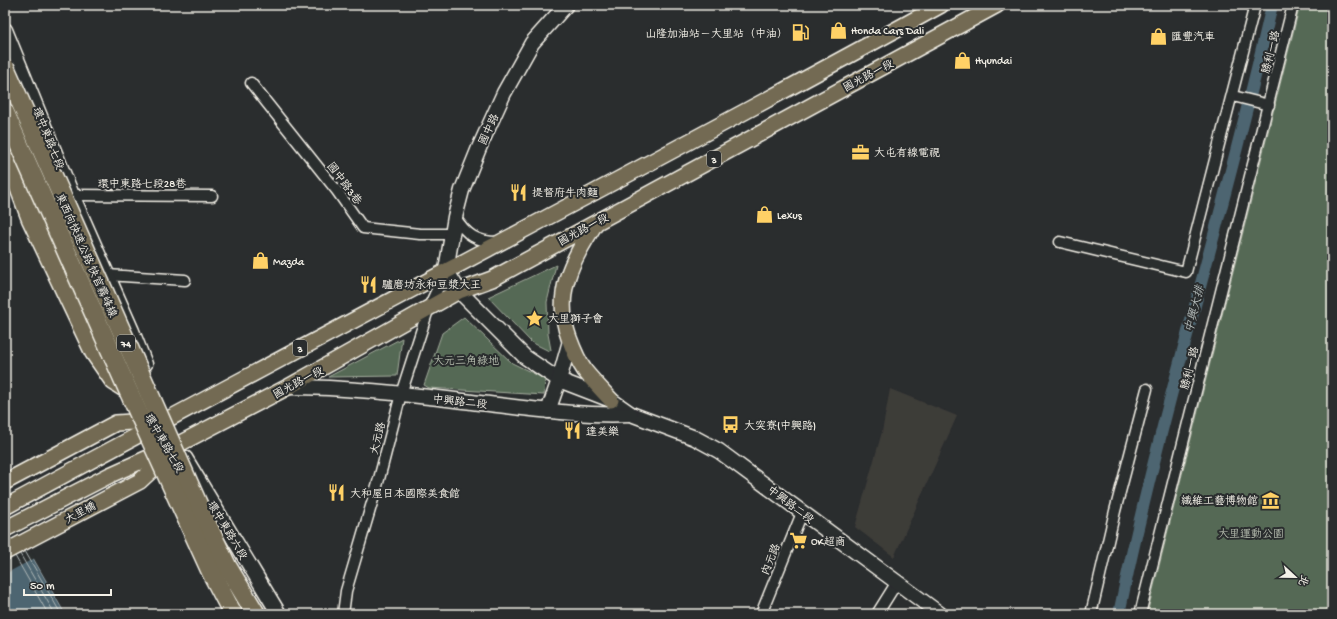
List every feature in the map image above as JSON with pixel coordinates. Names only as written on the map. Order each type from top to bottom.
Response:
[{"type":"highway","name":"東西向快速公路 快官霧峰線","points":[[5,67],[205,520],[227,566],[256,614]]},
{"type":"highway","name":"東西向快速公路 快官霧峰線","points":[[5,113],[128,390],[211,572],[233,614]]},
{"type":"highway","points":[[5,150],[31,219],[94,352],[114,380],[128,390]]},
{"type":"main road","name":"3","points":[[5,507],[133,429],[160,423],[500,241],[607,186],[941,5]]},
{"type":"main road","name":"國光路一段","points":[[149,464],[173,447],[288,387],[459,291],[492,279],[997,5]]},
{"type":"main road","points":[[595,223],[568,273],[562,305],[565,326],[570,341],[585,370],[611,400]]},
{"type":"main road","name":"3","points":[[5,482],[116,423],[133,429]]},
{"type":"main road","name":"大里橋","points":[[5,529],[110,475],[149,464]]},
{"type":"main road","name":"大里橋","points":[[5,552],[140,481],[149,464]]},
{"type":"street","name":"國中路","points":[[446,270],[455,217],[462,190],[504,93],[532,43],[566,5]]},
{"type":"street","points":[[1060,242],[1186,272],[1233,96],[1255,5]]},
{"type":"street","name":"勝利一路","points":[[1140,614],[1294,5]]},
{"type":"street","name":"環中東路七段","points":[[5,30],[72,195],[132,330],[160,423]]},
{"type":"street","name":"國中路3巷","points":[[252,83],[337,191],[363,228],[420,234],[452,234]]},
{"type":"street","name":"環中東路七段","points":[[5,88],[104,315],[125,372],[160,423],[201,503]]},
{"type":"street","points":[[1233,96],[1269,105]]},
{"type":"street","name":"環中東路七段","points":[[5,132],[59,260],[73,282],[104,315]]},
{"type":"street","name":"環中東路七段28巷","points":[[72,195],[212,196]]},
{"type":"street","points":[[455,217],[462,229],[475,238],[485,242],[500,241]]},
{"type":"street","name":"中興路二段","points":[[446,270],[459,291],[525,357],[559,380],[611,400],[631,414],[695,438],[719,450],[938,613]]},
{"type":"street","name":"大元路","points":[[343,614],[346,591],[380,479],[401,394],[430,307],[446,270]]},
{"type":"street","points":[[107,275],[185,280]]},
{"type":"street","points":[[548,411],[570,341]]},
{"type":"street","name":"中興路二段","points":[[288,387],[320,387],[401,394],[548,411],[614,415],[631,414]]},
{"type":"street","points":[[1091,614],[1115,511],[1147,389]]},
{"type":"street","name":"環中東路六段","points":[[173,447],[279,614]]},
{"type":"street","name":"環中東路六段","points":[[201,503],[220,572],[242,614]]},
{"type":"street","name":"內元路","points":[[761,614],[802,512]]},
{"type":"street","points":[[877,614],[897,582]]},
{"type":"shaded area","points":[[890,389],[957,416],[894,557],[855,527],[882,432]]},
{"type":"green space","name":"大里運動公園","points":[[1300,5],[1332,5],[1332,614],[1147,614]]},
{"type":"green space","name":"大元三角綠地","points":[[556,265],[547,302],[548,334],[551,350],[549,351],[531,342],[488,297]]},
{"type":"green space","name":"大元三角綠地","points":[[464,317],[512,363],[545,379],[544,395],[429,388],[424,385],[442,333]]},
{"type":"green space","name":"大元三角綠地","points":[[402,338],[397,376],[328,377]]},
{"type":"water","points":[[5,509],[65,614],[5,614]]},
{"type":"pier","points":[[5,507],[35,558],[5,574]]},
{"type":"waterway","name":"中興大排","points":[[1119,614],[1154,461],[1235,157],[1272,5]]},
{"type":"place","name":"Honda Cars Dali","points":[[838,30]]},
{"type":"place","name":"山隆加油站－大里站（中油）","points":[[801,33]]},
{"type":"place","name":"匯豐汽車","points":[[1158,36]]},
{"type":"place","name":"Hyundai","points":[[962,60]]},
{"type":"place","name":"大屯有線電視","points":[[861,152]]},
{"type":"place","name":"提督府牛肉麵","points":[[519,192]]},
{"type":"place","name":"Lexus","points":[[764,215]]},
{"type":"place","name":"Mazda","points":[[260,261]]},
{"type":"place","name":"驢磨坊永和豆漿大王","points":[[369,284]]},
{"type":"place","name":"大里獅子會","points":[[535,318]]},
{"type":"place","name":"大突寮(中興路)","points":[[731,425]]},
{"type":"place","name":"達美樂","points":[[573,431]]},
{"type":"place","name":"大和屋日本國際美食館","points":[[337,493]]},
{"type":"place","name":"纖維工藝博物館","points":[[1271,500]]},
{"type":"place","name":"OK超商","points":[[798,541]]}]
